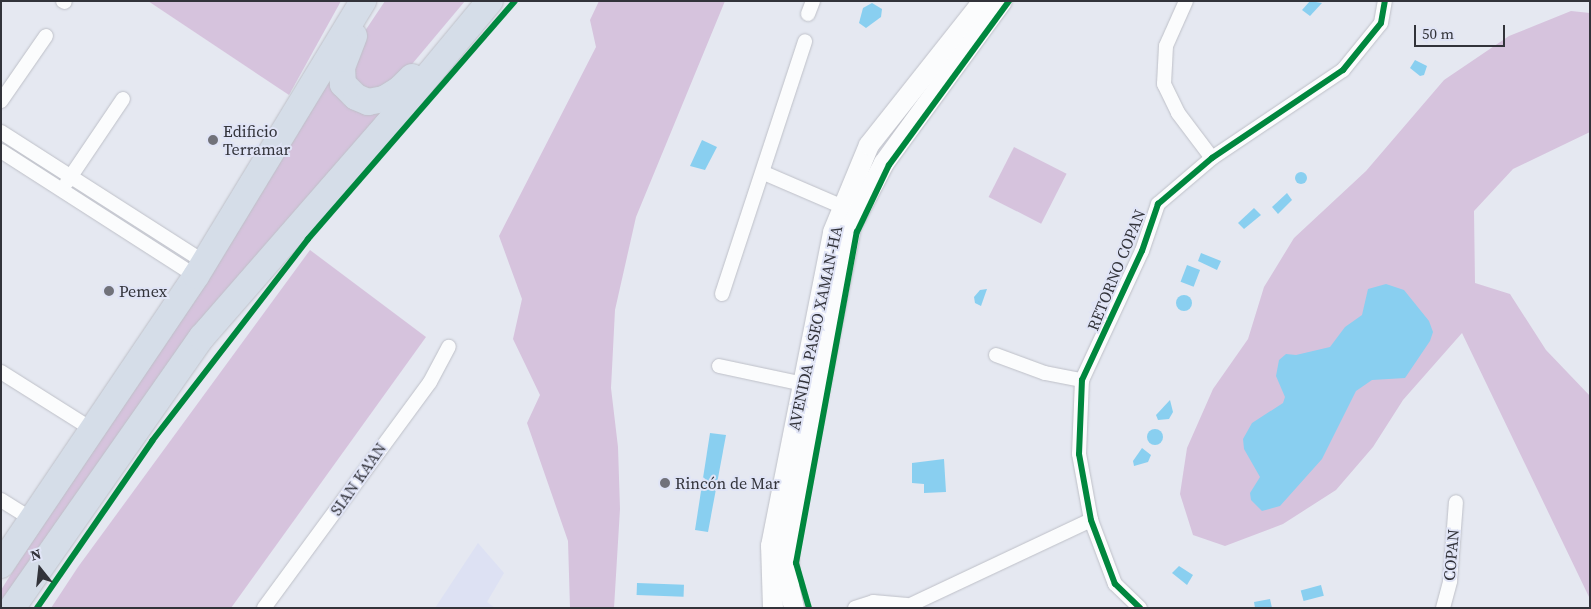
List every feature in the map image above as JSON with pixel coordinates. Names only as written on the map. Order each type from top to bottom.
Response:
[{"type":"highway","points":[[1,564],[33,520],[200,269],[362,1]]},
{"type":"highway","points":[[375,1],[353,38],[342,67],[343,84],[356,97],[368,102],[384,99],[400,89],[464,19],[488,4]]},
{"type":"highway","points":[[12,608],[202,337],[387,125],[488,4]]},
{"type":"main road","name":"AVENIDA PASEO XAMAN-HA","points":[[773,608],[780,587],[789,546],[834,271],[833,232],[874,138],[984,1]]},
{"type":"main road","name":"AVENIDA PASEO XAMAN-HA","points":[[794,608],[780,587],[770,546],[804,384],[834,271],[851,227],[893,150],[1002,1]]},
{"type":"main road","points":[[874,138],[893,150]]},
{"type":"street","points":[[1186,1],[1166,46],[1164,84],[1178,112],[1212,158]]},
{"type":"street","name":"RETORNO COPAN","points":[[1140,608],[1115,584],[1091,520],[1079,454],[1082,380],[1142,251],[1158,204],[1212,158],[1343,70],[1381,23],[1385,1]]},
{"type":"street","points":[[1,101],[46,36]]},
{"type":"street","points":[[722,294],[764,173],[805,41]]},
{"type":"street","points":[[62,189],[123,99]]},
{"type":"street","points":[[1,132],[71,175],[200,269]]},
{"type":"street","points":[[1,151],[62,189],[200,269]]},
{"type":"street","points":[[764,173],[843,207]]},
{"type":"street","name":"SIAN KA'AN","points":[[264,608],[430,382],[449,348]]},
{"type":"street","points":[[996,355],[1045,373],[1082,380]]},
{"type":"street","points":[[719,366],[804,384]]},
{"type":"street","points":[[1,372],[93,430]]},
{"type":"street","points":[[1,500],[33,520]]},
{"type":"street","name":"COPAN","points":[[1443,608],[1450,582],[1456,502]]},
{"type":"street","points":[[855,608],[873,602],[905,606],[1091,520]]},
{"type":"shaded area","points":[[148,1],[341,1],[289,95]]},
{"type":"shaded area","points":[[385,1],[465,1],[397,82],[379,92],[356,85],[352,59],[361,37]]},
{"type":"shaded area","points":[[599,1],[725,1],[636,217],[615,310],[611,388],[618,447],[620,509],[614,608],[570,608],[568,541],[527,423],[540,395],[513,339],[522,299],[499,236],[596,47],[590,20]]},
{"type":"shaded area","points":[[1571,11],[1590,13],[1590,132],[1513,169],[1474,211],[1475,283],[1510,294],[1546,350],[1590,396],[1590,599],[1462,333],[1403,400],[1373,447],[1336,490],[1283,524],[1225,546],[1193,535],[1180,494],[1187,448],[1213,389],[1248,339],[1264,287],[1294,238],[1366,171],[1444,80],[1509,36]]},
{"type":"shaded area","points":[[333,64],[337,96],[344,104],[357,111],[390,103],[1,608],[1,590]]},
{"type":"shaded area","points":[[1014,147],[1067,174],[1041,224],[989,197]]},
{"type":"shaded area","points":[[310,250],[426,337],[231,608],[51,608],[78,567]]},
{"type":"shaded area","points":[[478,543],[504,573],[487,602],[495,608],[435,608]]},
{"type":"water","points":[[1310,1],[1322,3],[1310,16],[1302,10]]},
{"type":"water","points":[[872,3],[882,9],[881,17],[866,28],[859,23],[863,8]]},
{"type":"water","points":[[1415,60],[1427,66],[1424,75],[1420,76],[1410,68]]},
{"type":"water","points":[[702,140],[717,147],[705,170],[690,166]]},
{"type":"water","points":[[1299,172],[1303,172],[1307,178],[1303,184],[1299,184],[1295,180],[1295,176]]},
{"type":"water","points":[[1287,193],[1292,200],[1278,214],[1272,207]]},
{"type":"water","points":[[1254,208],[1261,215],[1244,229],[1238,223]]},
{"type":"water","points":[[1201,253],[1221,261],[1217,270],[1198,261]]},
{"type":"water","points":[[1187,265],[1200,270],[1194,287],[1181,282]]},
{"type":"water","points":[[1386,284],[1404,290],[1429,321],[1433,332],[1430,341],[1405,378],[1372,380],[1356,391],[1322,459],[1280,506],[1262,511],[1251,500],[1250,493],[1260,477],[1244,449],[1243,439],[1252,423],[1283,403],[1285,397],[1276,376],[1279,360],[1286,354],[1296,355],[1330,347],[1345,327],[1362,315],[1368,289]]},
{"type":"water","points":[[987,289],[981,306],[975,303],[974,297],[980,290]]},
{"type":"water","points":[[1181,295],[1187,295],[1192,300],[1190,309],[1181,311],[1176,306],[1176,300]]},
{"type":"water","points":[[1170,400],[1173,412],[1169,419],[1158,420],[1156,415]]},
{"type":"water","points":[[1155,429],[1161,431],[1163,437],[1161,443],[1155,445],[1149,443],[1147,437],[1149,431]]},
{"type":"water","points":[[710,433],[726,435],[708,532],[695,530]]},
{"type":"water","points":[[1142,448],[1151,455],[1148,462],[1134,466],[1133,461]]},
{"type":"water","points":[[944,459],[946,492],[924,493],[924,484],[912,483],[912,463]]},
{"type":"water","points":[[1179,566],[1193,575],[1187,585],[1172,573]]},
{"type":"water","points":[[637,583],[684,585],[684,597],[637,595]]},
{"type":"water","points":[[1321,585],[1324,596],[1304,601],[1301,590]]},
{"type":"water","points":[[1270,599],[1272,608],[1255,608],[1254,602]]},
{"type":"cycle path","points":[[37,608],[152,441],[308,239],[515,1]]},
{"type":"cycle path","points":[[809,608],[796,563],[857,232],[889,165],[1009,1]]},
{"type":"cycle path","points":[[1140,608],[1115,584],[1091,520],[1079,454],[1082,380],[1142,251],[1158,204],[1212,158],[1343,70],[1381,23],[1385,1]]},
{"type":"place","name":"Edificio Terramar","points":[[213,140]]},
{"type":"place","name":"Pemex","points":[[109,291]]},
{"type":"place","name":"Rincón de Mar","points":[[665,483]]}]
